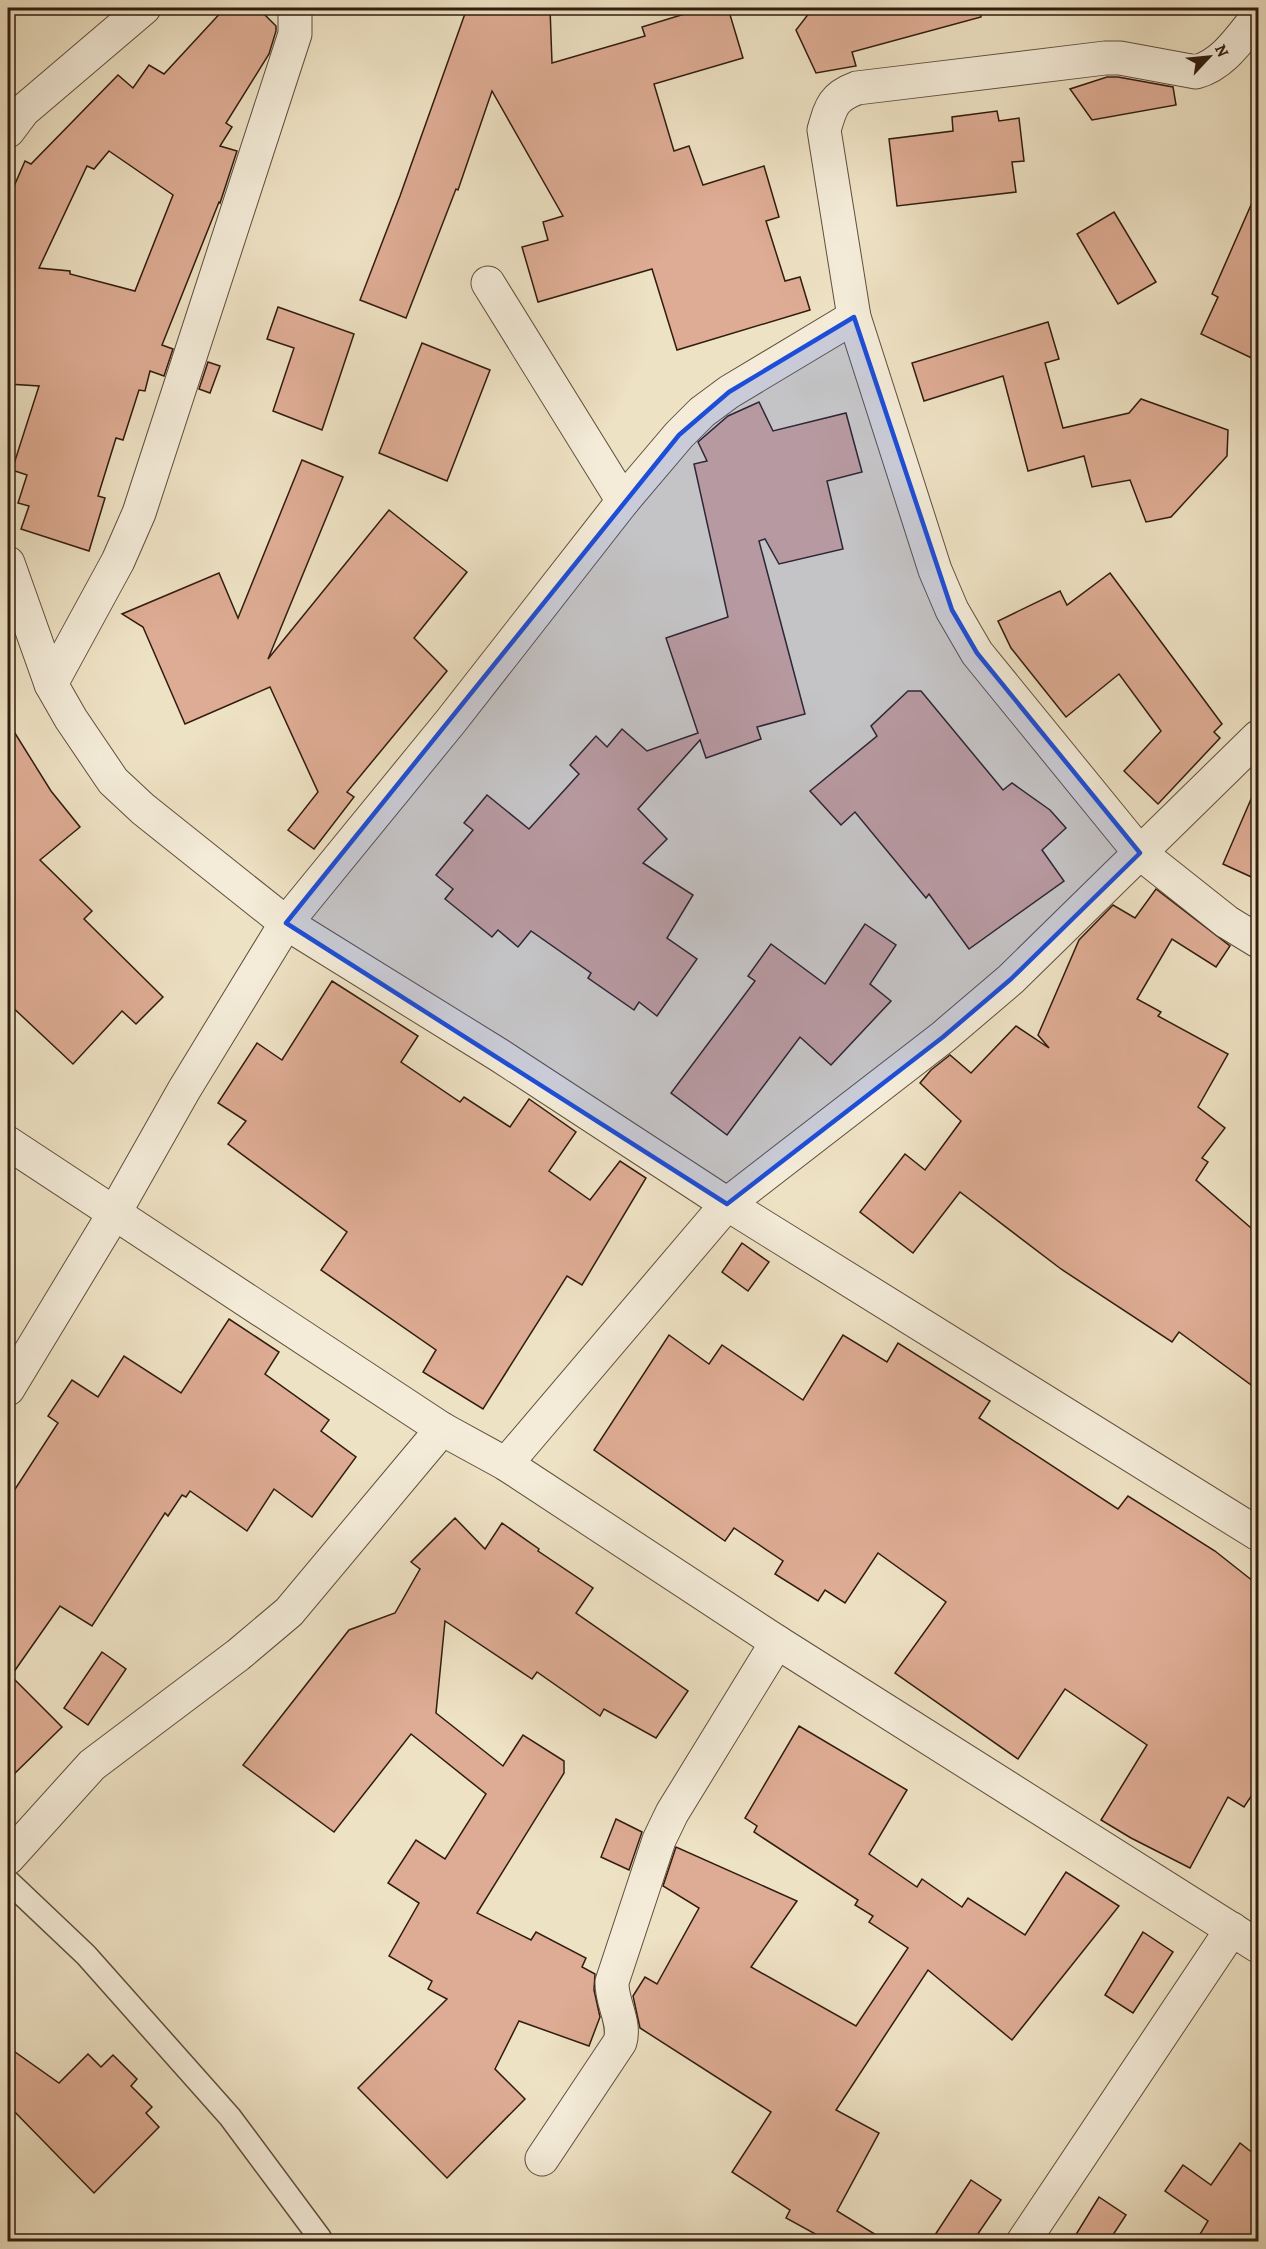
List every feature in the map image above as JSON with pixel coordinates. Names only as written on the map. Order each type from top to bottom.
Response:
[{"type":"street","points":[[8,131],[23,111],[144,8]]},
{"type":"street","points":[[51,684],[118,561],[139,513],[295,34],[295,8]]},
{"type":"street","points":[[1258,16],[1224,57],[1206,69],[1196,72],[1120,58],[1105,58],[857,88],[841,94],[831,106],[824,130],[854,317],[935,570],[952,610],[977,653],[1140,853],[1227,922],[1258,940]]},
{"type":"street","points":[[488,283],[623,501]]},
{"type":"street","points":[[8,1389],[115,1212],[184,1090],[286,923],[451,721],[623,501],[679,435],[702,412],[729,392],[854,317]]},
{"type":"street","points":[[8,563],[51,684],[71,719],[113,781],[143,809],[286,923],[499,1055],[727,1204],[1258,1534]]},
{"type":"street","points":[[506,1464],[727,1204],[943,1037],[1011,978],[1258,737]]},
{"type":"street","points":[[8,1143],[442,1429],[506,1464],[777,1642],[1245,1938],[1023,2241]]},
{"type":"street","points":[[8,1858],[92,1765],[238,1655],[289,1612],[442,1429]]},
{"type":"street","points":[[542,2159],[620,2042],[621,2026],[612,1982],[659,1840],[672,1813],[777,1642]]},
{"type":"lane","points":[[8,1881],[86,1955],[230,2117],[320,2238]]},
{"type":"highlighted area","points":[[854,317],[952,610],[977,653],[1140,853],[1011,979],[943,1037],[727,1204],[286,923],[679,435],[729,392]]},
{"type":"building","points":[[225,8],[258,8],[276,26],[269,54],[226,123],[232,127],[220,146],[237,151],[220,203],[162,345],[173,349],[164,376],[150,371],[145,391],[139,390],[123,440],[116,438],[98,496],[105,498],[89,551],[21,529],[29,506],[18,503],[27,475],[12,470],[39,386],[8,384],[8,200],[25,161],[31,164],[118,75],[133,88],[149,65],[164,74]],"holes":[[[109,151],[173,195],[135,291],[70,274],[70,271],[39,268],[87,166],[94,169]]]},
{"type":"building","points":[[467,8],[550,8],[552,63],[645,36],[642,27],[704,8],[728,8],[743,58],[654,84],[674,151],[689,146],[703,185],[764,166],[779,217],[766,221],[785,281],[800,277],[810,310],[677,350],[652,269],[538,302],[522,247],[548,240],[543,222],[563,216],[492,91],[458,190],[456,189],[406,318],[360,300]]},
{"type":"building","points":[[813,8],[980,8],[981,17],[852,52],[856,66],[816,73],[796,30]]},
{"type":"building","points":[[1107,77],[1173,87],[1176,105],[1092,120],[1070,89]]},
{"type":"building","points":[[997,111],[999,121],[1019,118],[1024,161],[1012,162],[1016,192],[897,206],[889,139],[953,131],[952,117]]},
{"type":"building","points":[[1258,189],[1258,361],[1201,334],[1218,297],[1212,294]]},
{"type":"building","points":[[1114,212],[1156,282],[1118,304],[1077,234]]},
{"type":"building","points":[[278,307],[354,334],[322,430],[273,411],[294,348],[267,339]]},
{"type":"building","points":[[1048,322],[1059,359],[1045,363],[1063,428],[1129,413],[1141,399],[1228,430],[1227,456],[1171,517],[1146,522],[1130,480],[1092,487],[1084,456],[1028,471],[1003,376],[924,401],[912,363]]},
{"type":"building","points":[[422,343],[490,370],[447,481],[379,453]]},
{"type":"building","points":[[208,362],[220,366],[210,393],[199,389]]},
{"type":"building","points":[[759,402],[773,431],[846,413],[862,472],[827,481],[843,549],[779,564],[765,539],[759,541],[805,714],[757,727],[761,739],[706,758],[700,740],[638,809],[667,839],[643,863],[693,895],[667,938],[697,959],[657,1016],[639,1002],[634,1010],[588,978],[591,973],[531,931],[518,947],[498,930],[492,937],[445,899],[453,889],[436,875],[473,830],[464,823],[487,795],[529,829],[579,774],[570,765],[596,736],[607,747],[622,729],[647,751],[698,733],[666,638],[728,617],[694,464],[707,461],[698,442],[728,416]]},
{"type":"building","points":[[302,460],[343,477],[268,659],[389,510],[467,572],[414,638],[447,671],[347,792],[354,797],[314,849],[288,830],[318,792],[270,687],[185,724],[143,627],[122,614],[219,573],[238,618]]},
{"type":"building","points":[[1110,573],[1222,724],[1214,732],[1220,738],[1158,804],[1124,771],[1161,731],[1119,674],[1066,717],[1011,648],[998,621],[1060,591],[1067,605]]},
{"type":"building","points":[[908,691],[921,691],[1003,790],[1012,783],[1050,810],[1066,828],[1042,850],[1064,881],[969,949],[929,894],[926,898],[855,812],[841,825],[810,791],[877,736],[871,726]]},
{"type":"building","points":[[8,722],[51,791],[80,827],[40,860],[92,911],[84,919],[163,997],[136,1024],[122,1011],[73,1064],[8,1003]]},
{"type":"building","points":[[1258,783],[1258,880],[1223,864]]},
{"type":"building","points":[[1156,889],[1230,946],[1216,967],[1172,939],[1137,999],[1161,1012],[1158,1016],[1228,1054],[1198,1107],[1225,1128],[1202,1158],[1208,1162],[1196,1180],[1258,1234],[1258,1390],[1179,1332],[1172,1342],[1061,1269],[960,1192],[913,1253],[860,1212],[905,1154],[925,1170],[961,1121],[920,1083],[931,1070],[950,1055],[971,1073],[1016,1026],[1049,1048],[1038,1035],[1079,940],[1113,905],[1135,918]]},
{"type":"building","points":[[865,924],[896,945],[870,984],[891,1001],[831,1065],[800,1037],[727,1135],[671,1093],[755,981],[748,976],[771,944],[825,984]]},
{"type":"building","points":[[332,981],[418,1036],[401,1062],[460,1102],[464,1097],[510,1127],[529,1099],[576,1132],[549,1171],[590,1200],[620,1161],[646,1178],[582,1285],[567,1276],[483,1409],[423,1372],[436,1350],[321,1270],[347,1232],[228,1144],[246,1121],[218,1103],[257,1043],[282,1060]]},
{"type":"building","points":[[742,1243],[769,1262],[748,1291],[722,1272]]},
{"type":"building","points":[[229,1319],[279,1352],[265,1374],[329,1420],[321,1431],[356,1457],[312,1517],[274,1489],[247,1531],[190,1491],[186,1497],[182,1495],[168,1516],[165,1513],[92,1626],[60,1606],[11,1676],[62,1727],[8,1780],[8,1500],[58,1423],[48,1416],[72,1380],[98,1397],[124,1356],[181,1393]]},
{"type":"building","points":[[669,1335],[709,1364],[722,1345],[803,1400],[843,1335],[887,1362],[898,1343],[990,1401],[979,1418],[1118,1509],[1128,1496],[1215,1551],[1258,1585],[1258,1786],[1244,1807],[1228,1797],[1190,1868],[1101,1820],[1147,1745],[1065,1689],[1018,1759],[895,1673],[946,1602],[878,1553],[845,1603],[825,1590],[818,1601],[775,1574],[783,1561],[734,1528],[725,1541],[594,1450]]},
{"type":"building","points":[[455,1518],[485,1549],[502,1523],[539,1549],[538,1551],[593,1588],[576,1613],[688,1691],[656,1738],[604,1709],[600,1716],[537,1672],[532,1679],[445,1621],[436,1713],[503,1766],[523,1735],[564,1761],[564,1773],[477,1913],[531,1940],[536,1932],[586,1958],[582,1967],[595,1974],[594,1990],[600,2017],[589,2046],[519,2021],[495,2069],[525,2099],[447,2178],[358,2088],[447,1999],[428,1989],[432,1981],[389,1956],[419,1903],[388,1883],[416,1840],[445,1859],[486,1794],[411,1734],[334,1832],[243,1765],[349,1630],[395,1613],[420,1569],[411,1562]]},
{"type":"building","points":[[102,1652],[126,1669],[88,1725],[64,1708]]},
{"type":"building","points":[[799,1726],[907,1790],[869,1854],[917,1887],[922,1879],[962,1907],[968,1898],[1025,1935],[1066,1872],[1119,1906],[1012,2040],[928,1970],[836,2110],[879,2133],[837,2211],[886,2241],[828,2241],[786,2218],[790,2210],[732,2172],[771,2112],[640,2028],[633,1996],[645,1977],[657,1984],[699,1908],[663,1886],[676,1847],[797,1901],[751,1967],[856,2026],[908,1948],[869,1922],[873,1916],[855,1905],[858,1900],[754,1832],[757,1826],[745,1818]]},
{"type":"building","points":[[616,1819],[642,1832],[629,1870],[601,1857]]},
{"type":"building","points":[[1143,1932],[1173,1952],[1133,2013],[1105,1995]]},
{"type":"building","points":[[8,2047],[59,2083],[88,2054],[101,2067],[113,2055],[137,2079],[131,2086],[152,2107],[146,2113],[159,2127],[94,2193],[8,2105]]},
{"type":"building","points":[[1240,2143],[1258,2157],[1258,2225],[1247,2241],[1196,2241],[1208,2221],[1165,2191],[1183,2165],[1211,2185]]},
{"type":"building","points":[[971,2180],[1001,2200],[973,2241],[931,2241]]},
{"type":"building","points":[[1099,2197],[1126,2215],[1109,2241],[1072,2241]]}]
